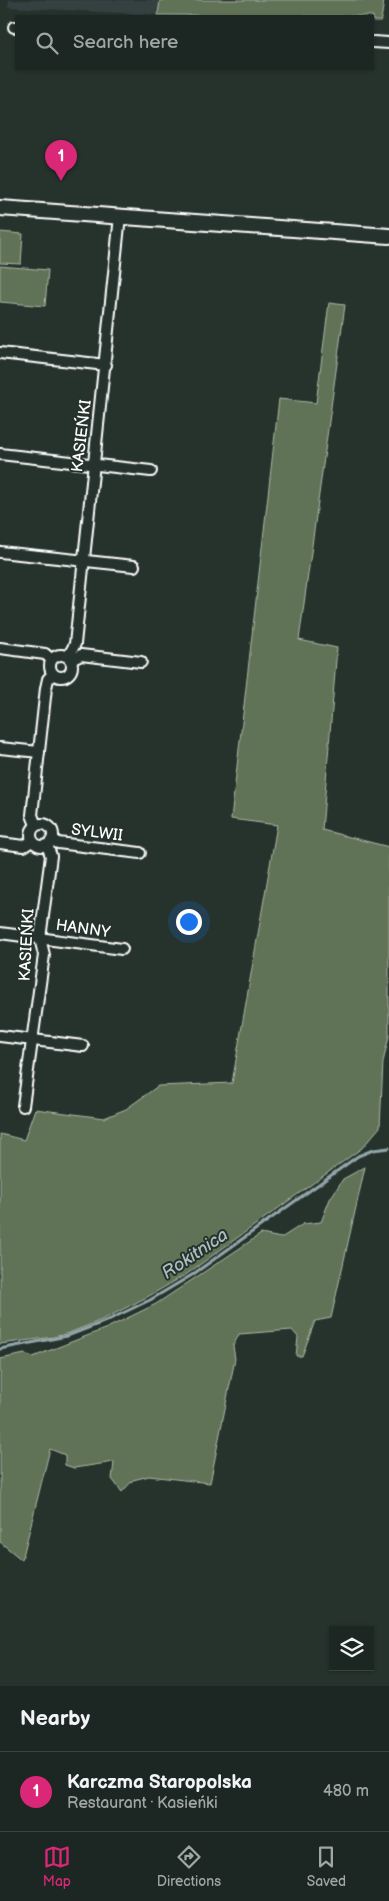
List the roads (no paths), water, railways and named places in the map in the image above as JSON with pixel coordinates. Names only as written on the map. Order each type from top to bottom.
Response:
[{"type":"street","points":[[374,42],[389,43]]},
{"type":"street","points":[[0,208],[389,236]]},
{"type":"street","name":"KASIEŃKI","points":[[69,659],[75,644],[106,365],[120,216]]},
{"type":"street","points":[[0,353],[106,365]]},
{"type":"street","points":[[0,454],[151,471]]},
{"type":"street","points":[[0,552],[134,566]]},
{"type":"street","points":[[0,648],[45,654],[51,660]]},
{"type":"street","points":[[60,654],[69,659],[72,666],[68,674],[61,677],[53,674],[50,669],[51,660],[60,654]]},
{"type":"street","points":[[69,659],[81,655],[141,662]]},
{"type":"street","points":[[36,825],[32,815],[46,688],[48,679],[53,674]]},
{"type":"street","points":[[0,748],[39,752]]},
{"type":"street","points":[[36,825],[49,826],[52,830],[50,843],[38,846],[32,841],[30,834],[36,825]]},
{"type":"street","points":[[0,843],[24,846],[32,841]]},
{"type":"street","name":"KASIEŃKI","points":[[23,1106],[44,955],[40,938],[51,856],[50,843]]},
{"type":"street","name":"SYLWII","points":[[50,843],[140,853]]},
{"type":"street","name":"HANNY","points":[[0,933],[122,949]]},
{"type":"street","points":[[0,1036],[83,1046]]},
{"type":"waterway","name":"Rokitnica","points":[[0,1349],[67,1336],[106,1321],[150,1300],[192,1275],[358,1156],[373,1150],[389,1148]]},
{"type":"place","name":"Karczma Staropolska","points":[[61,181]]}]
